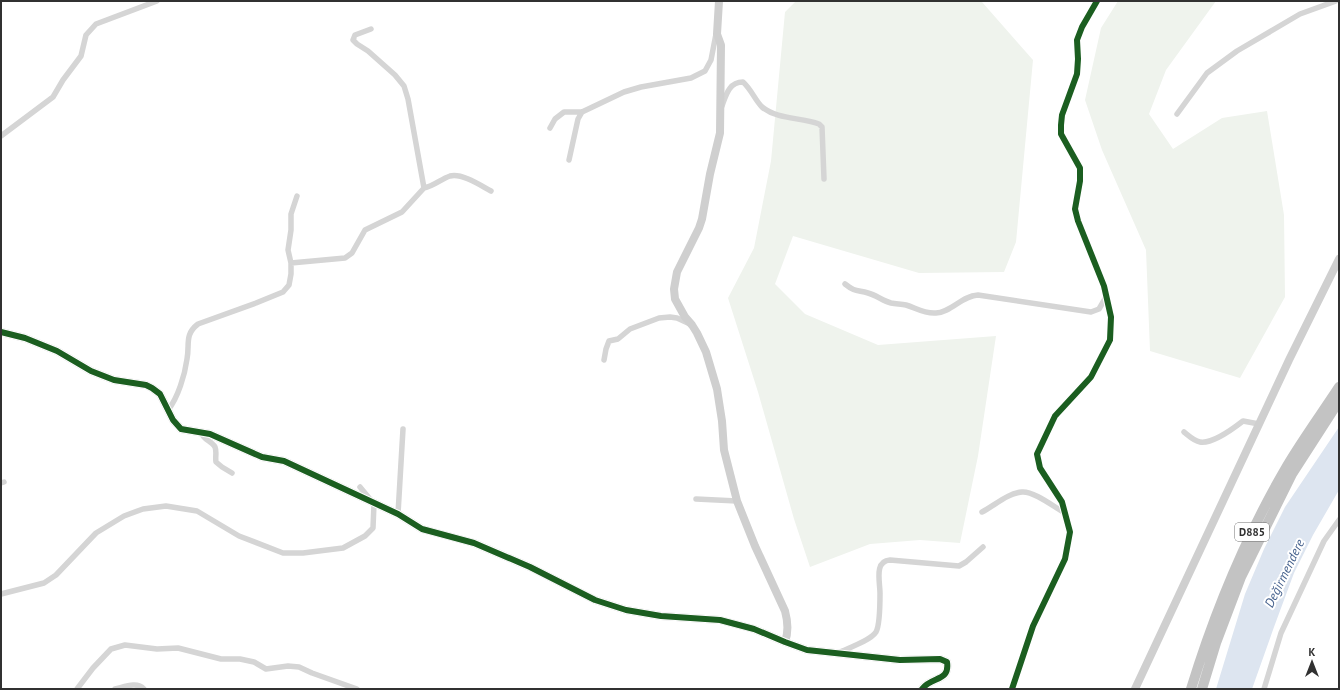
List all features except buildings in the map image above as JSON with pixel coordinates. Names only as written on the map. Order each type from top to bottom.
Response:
[{"type":"highway","name":"D885","points":[[1191,689],[1227,586],[1256,524],[1288,466],[1339,387]]},
{"type":"highway","name":"D885","points":[[1202,689],[1216,643],[1241,577],[1292,474],[1339,401]]},
{"type":"street","points":[[1,136],[53,97],[63,80],[81,56],[86,34],[96,24],[158,1]]},
{"type":"street","points":[[550,128],[555,119],[564,112],[582,112],[624,92],[641,87],[691,78],[705,71],[711,60],[716,34],[719,1]]},
{"type":"street","points":[[1012,689],[1033,626],[1065,559],[1070,532],[1062,502],[1040,468],[1037,454],[1055,416],[1091,377],[1110,340],[1111,317],[1104,286],[1078,221],[1075,209],[1080,181],[1080,168],[1061,134],[1062,115],[1077,74],[1077,40],[1082,27],[1097,1]]},
{"type":"street","points":[[1176,114],[1207,73],[1231,56],[1300,14],[1336,1]]},
{"type":"street","points":[[371,29],[356,35],[353,40],[395,74],[404,86],[408,98],[424,188]]},
{"type":"street","points":[[716,34],[721,45],[720,133],[710,174],[702,219],[677,272],[675,280],[675,299],[685,317],[697,333],[706,352],[717,388],[724,450],[737,501],[755,546],[785,611],[788,622],[788,633],[785,642]]},
{"type":"street","points":[[721,110],[728,90],[733,84],[743,82],[761,106],[770,112],[784,117],[819,124],[822,127],[824,179]]},
{"type":"street","points":[[569,160],[578,119],[582,112]]},
{"type":"street","points":[[291,263],[345,258],[352,253],[364,230],[402,212],[424,188],[429,187],[449,176],[469,179],[491,191]]},
{"type":"street","points":[[168,410],[175,399],[186,368],[190,331],[198,324],[283,292],[289,285],[291,263],[288,250],[291,230],[291,214],[297,196]]},
{"type":"street","points":[[1135,689],[1289,360],[1339,259]]},
{"type":"street","points":[[845,284],[854,291],[869,293],[879,299],[891,303],[906,305],[924,312],[936,313],[949,309],[970,295],[1091,312],[1099,309],[1106,297]]},
{"type":"street","points":[[604,360],[609,341],[618,339],[630,329],[659,318],[670,317],[678,318],[692,325]]},
{"type":"street","points":[[1,332],[25,338],[57,351],[91,370],[114,380],[146,385],[152,388],[160,394],[173,420],[181,429],[210,434],[262,457],[284,462],[398,514],[422,529],[474,543],[530,567],[595,600],[626,610],[661,616],[720,620],[754,629],[807,650],[900,660],[940,659],[947,662],[948,669],[944,676],[926,684],[922,689]]},
{"type":"street","points":[[1184,432],[1201,442],[1208,441],[1225,434],[1243,421],[1259,424]]},
{"type":"street","points":[[398,514],[403,429]]},
{"type":"street","points":[[201,432],[202,436],[214,446],[216,450],[216,462],[232,473]]},
{"type":"street","points":[[1,594],[44,583],[56,575],[96,533],[124,516],[143,509],[166,506],[197,511],[239,536],[283,553],[303,553],[344,548],[365,536],[373,528],[374,504],[360,487]]},
{"type":"street","points":[[982,512],[1010,496],[1022,492],[1033,494],[1065,513]]},
{"type":"street","points":[[696,499],[737,501]]},
{"type":"street","points":[[1264,689],[1281,633],[1324,542],[1339,520]]},
{"type":"street","points":[[838,653],[870,638],[876,633],[878,626],[880,593],[878,573],[881,564],[886,560],[959,566],[966,562],[983,547]]},
{"type":"street","points":[[77,689],[111,648],[125,644],[157,649],[178,648],[221,659],[240,659],[254,662],[266,669],[288,666],[299,667],[357,689]]},
{"type":"street","points":[[116,689],[132,685],[142,686],[144,689]]},
{"type":"shaded area","points":[[796,1],[982,2],[1033,60],[1016,242],[1004,272],[919,273],[793,236],[775,284],[805,314],[878,345],[996,336],[978,456],[960,543],[920,540],[870,544],[810,567],[794,519],[758,392],[728,298],[754,248],[771,161],[785,12]]},
{"type":"shaded area","points":[[1118,1],[1216,1],[1166,70],[1149,114],[1173,149],[1222,118],[1267,111],[1284,215],[1285,297],[1240,378],[1150,351],[1146,250],[1102,150],[1085,100],[1101,28]]},
{"type":"water","name":"Değirmendere","points":[[1339,427],[1339,490],[1313,535],[1294,573],[1252,689],[1216,689],[1245,594],[1264,549],[1285,507]]},
{"type":"cycle path","points":[[1012,689],[1033,626],[1065,559],[1070,532],[1062,502],[1040,468],[1037,454],[1055,416],[1091,377],[1110,340],[1111,317],[1104,286],[1078,221],[1075,209],[1080,181],[1080,168],[1061,134],[1062,115],[1077,74],[1077,40],[1082,27],[1097,1]]},
{"type":"cycle path","points":[[1,332],[25,338],[57,351],[91,371],[114,380],[146,385],[152,388],[160,394],[173,420],[181,429],[210,434],[262,457],[284,461],[398,514],[422,529],[474,543],[530,567],[595,600],[626,610],[661,616],[720,620],[754,629],[807,650],[900,660],[940,659],[947,662],[946,673],[922,689]]}]
